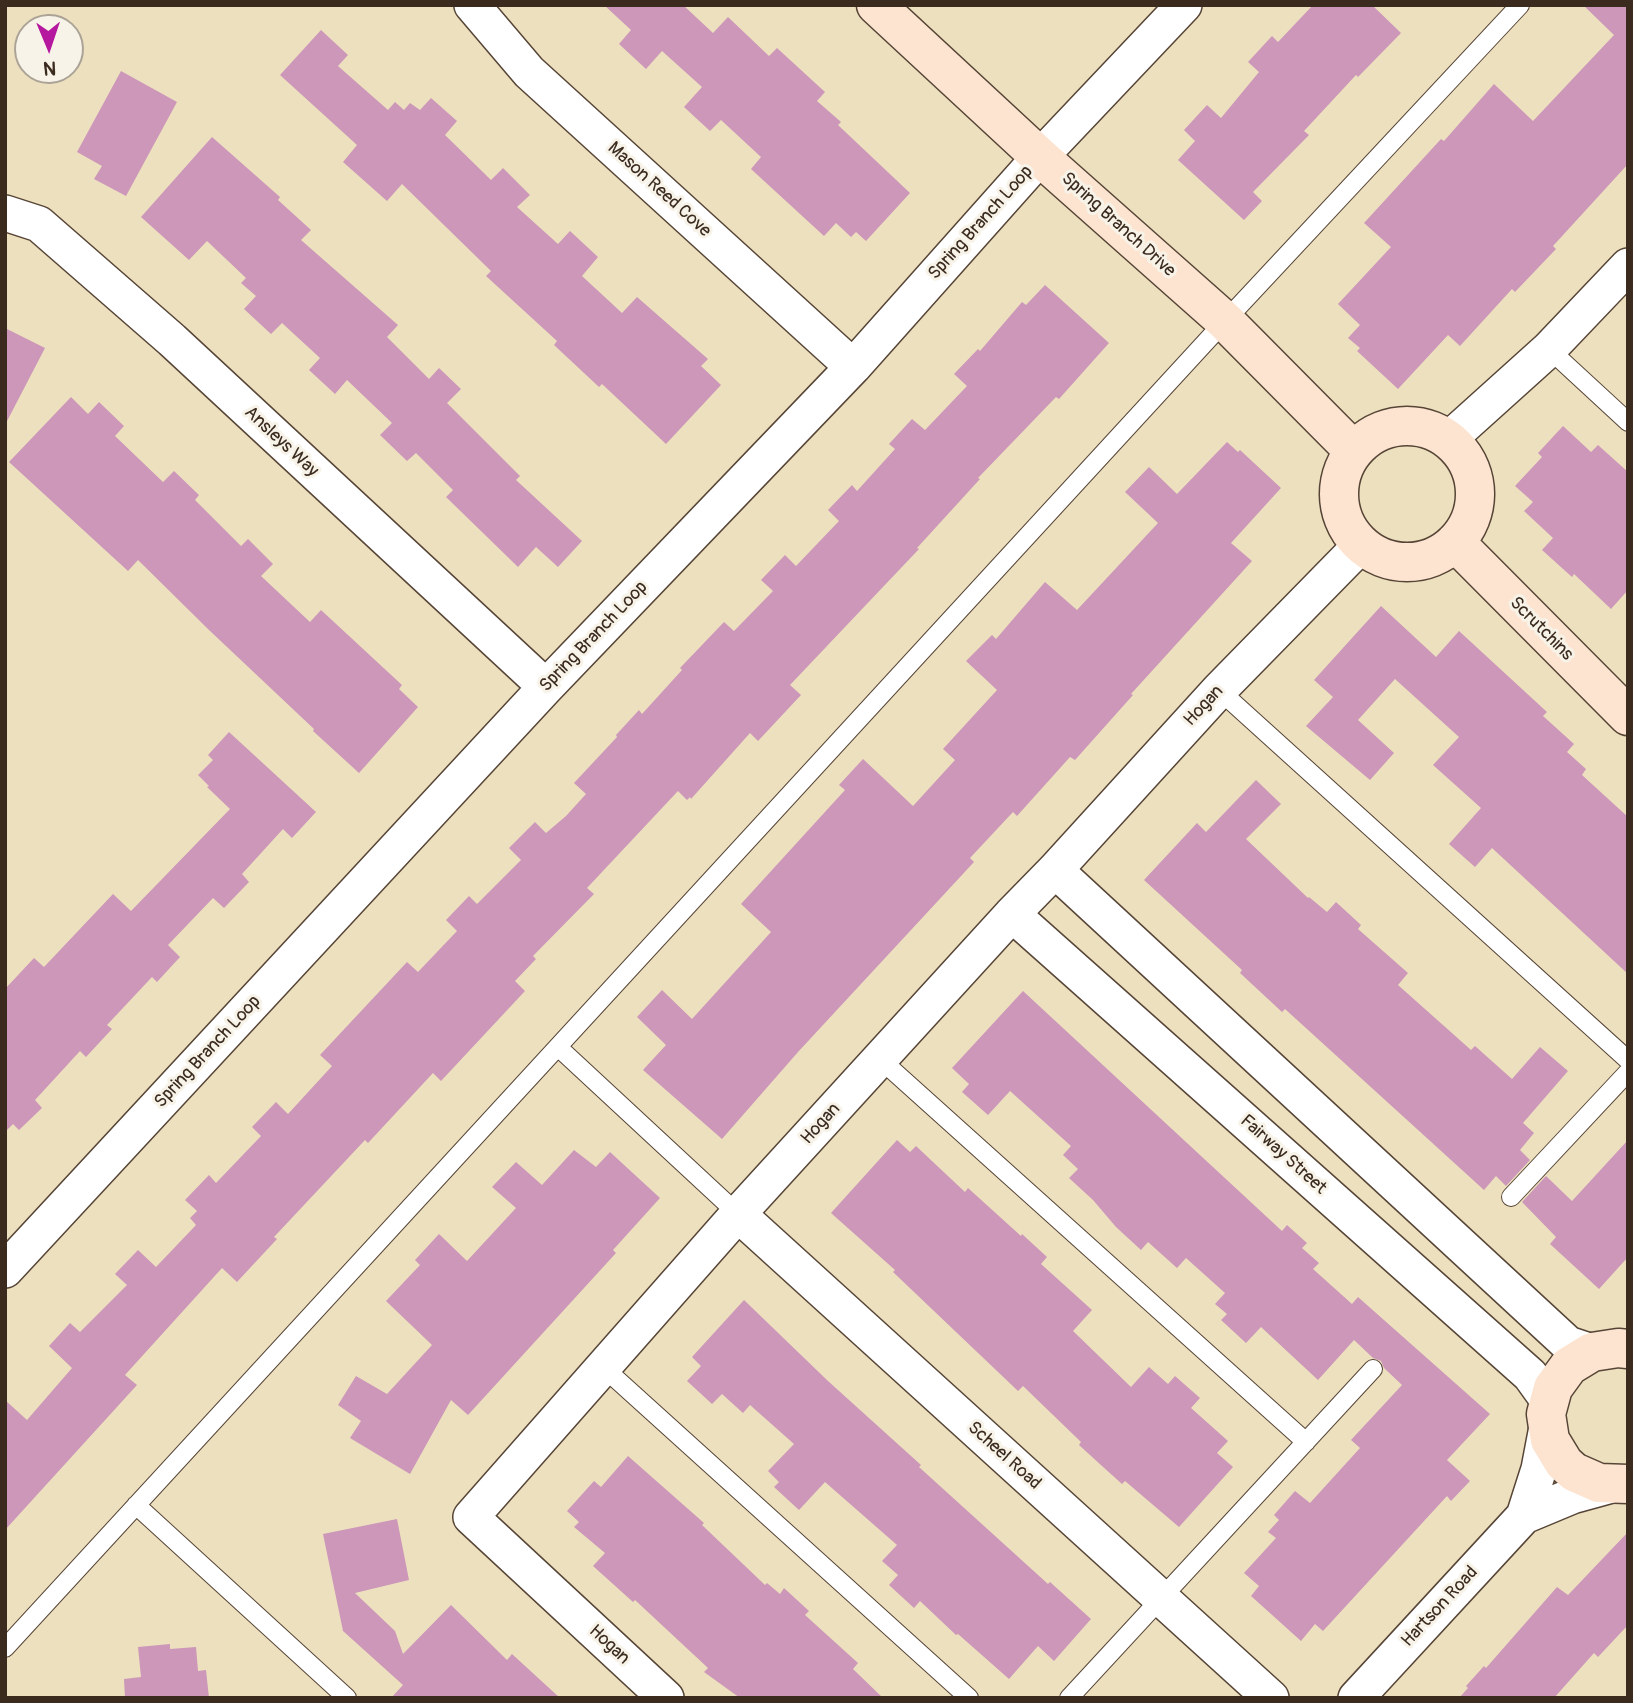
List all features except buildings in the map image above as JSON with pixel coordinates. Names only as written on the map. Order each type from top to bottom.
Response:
[{"type":"street","name":"Mason Reed Cove","points":[[472,5],[529,72],[853,367]]},
{"type":"street","name":"Spring Branch Drive","points":[[876,5],[1040,157],[1225,321],[1354,451]]},
{"type":"street","name":"Spring Branch Loop","points":[[5,1270],[546,687],[853,367],[1040,157],[1184,5]]},
{"type":"street","name":"Ansleys Way","points":[[5,213],[39,224],[151,322],[546,687]]},
{"type":"street","points":[[1448,440],[1549,349],[1628,266]]},
{"type":"street","points":[[1409,426],[1430,430],[1448,440],[1464,457],[1473,478],[1475,501],[1469,523],[1455,542],[1438,554],[1419,561],[1399,561],[1379,556],[1361,545],[1348,529],[1340,509],[1339,489],[1343,469],[1354,451],[1370,437],[1388,428],[1409,426]]},
{"type":"street","name":"Scrutchins","points":[[1455,542],[1628,716]]},
{"type":"street","name":"Hogan","points":[[666,1698],[471,1517],[738,1214],[1012,914],[1219,690],[1361,545]]},
{"type":"street","points":[[1055,870],[1568,1345],[1610,1351]]},
{"type":"street","name":"Fairway Street","points":[[1012,914],[1530,1375],[1548,1414]]},
{"type":"street","name":"Scheel Road","points":[[738,1214],[1271,1698]]},
{"type":"street","points":[[1610,1351],[1579,1358],[1564,1371],[1553,1388],[1548,1414],[1550,1440],[1564,1463],[1586,1479],[1620,1485]]},
{"type":"street","name":"Hartson Road","points":[[1524,1516],[1539,1469],[1548,1414]]},
{"type":"street","name":"Hartson Road","points":[[1356,1698],[1524,1516],[1572,1496],[1620,1485]]},
{"type":"lane","points":[[5,1648],[1225,321],[1520,5]]},
{"type":"lane","points":[[1549,349],[1628,422]]},
{"type":"lane","points":[[1219,690],[1628,1060]]},
{"type":"lane","points":[[558,1047],[738,1214]]},
{"type":"lane","points":[[880,1059],[1306,1442]]},
{"type":"lane","points":[[1511,1197],[1628,1072]]},
{"type":"lane","points":[[603,1367],[968,1698]]},
{"type":"lane","points":[[1069,1698],[1373,1369]]},
{"type":"lane","points":[[136,1505],[347,1698]]}]
